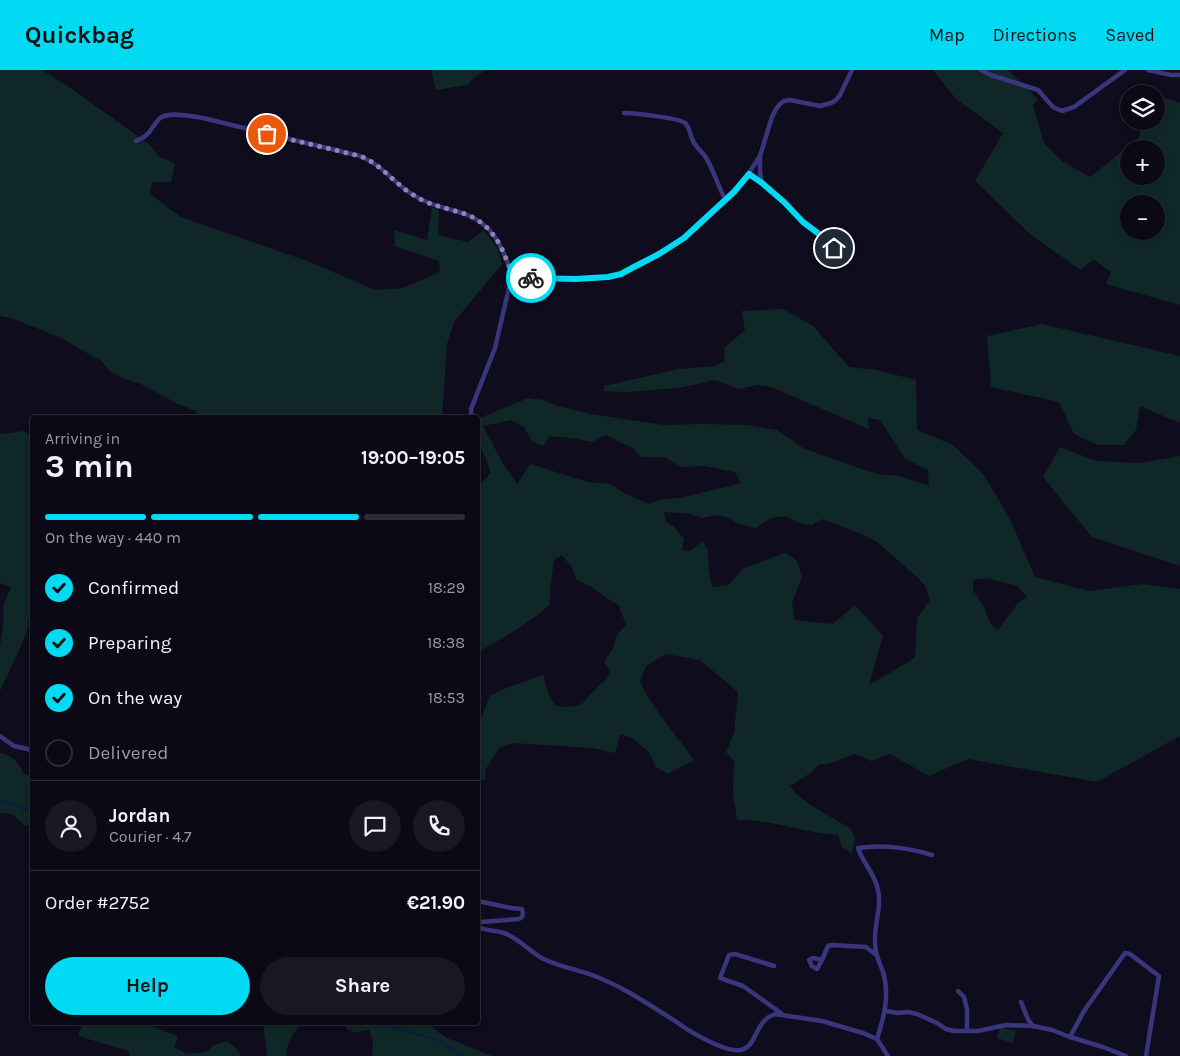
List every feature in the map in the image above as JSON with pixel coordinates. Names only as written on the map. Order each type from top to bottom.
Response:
[{"type":"street","points":[[512,275],[525,278],[575,279],[608,277],[621,274],[659,254],[684,238],[743,182],[760,156],[772,118],[780,104],[790,100],[820,106],[831,103],[840,96],[852,70]]},
{"type":"street","points":[[981,70],[1038,90],[1053,107],[1062,110],[1074,107],[1125,70]]},
{"type":"street","points":[[1148,70],[1180,75]]},
{"type":"street","points":[[624,113],[635,113],[685,123],[692,140],[709,164],[725,199]]},
{"type":"street","points":[[136,141],[148,135],[163,116],[203,118],[360,156],[378,165],[406,190],[422,200],[464,214],[485,224],[493,233],[512,275],[495,348],[471,409],[471,415]]},
{"type":"street","points":[[760,156],[762,183]]},
{"type":"street","points":[[749,174],[784,202],[803,222],[834,248]]},
{"type":"street","points":[[0,736],[14,746],[30,750]]},
{"type":"street","points":[[877,1039],[886,1012],[885,984],[875,954],[875,934],[880,907],[876,883],[858,848],[877,847],[916,850],[932,855]]},
{"type":"street","points":[[480,901],[522,909],[523,913],[519,919],[480,923]]},
{"type":"street","points":[[480,928],[502,932],[547,961],[591,975],[620,988],[648,1003],[686,1029],[731,1050],[738,1051],[748,1048],[763,1021],[768,1016],[782,1014],[822,1021],[863,1033],[877,1039],[888,1056]]},
{"type":"street","points":[[822,960],[828,946],[832,945],[866,947],[875,954]]},
{"type":"street","points":[[1070,1037],[1084,1012],[1125,953],[1130,954],[1159,976],[1146,1056]]},
{"type":"street","points":[[774,966],[735,954],[729,955],[720,978],[743,986],[782,1014]]},
{"type":"street","points":[[958,991],[964,997],[967,1009],[967,1032]]},
{"type":"street","points":[[1021,1002],[1026,1012],[1026,1019],[1033,1026]]},
{"type":"street","points":[[886,1012],[918,1014],[946,1029],[954,1031],[978,1031],[1006,1025],[1033,1026],[1103,1046],[1126,1056]]},
{"type":"green space","points":[[0,70],[42,70],[72,89],[150,145],[160,157],[175,164],[171,182],[152,182],[150,194],[181,217],[310,262],[375,290],[403,288],[440,272],[439,261],[395,246],[394,230],[427,240],[432,207],[439,211],[438,235],[468,242],[484,230],[498,249],[502,264],[454,322],[447,344],[442,415],[197,415],[196,411],[176,403],[141,384],[111,372],[101,361],[61,338],[14,319],[0,316]]},
{"type":"green space","points":[[431,70],[488,70],[477,75],[467,85],[436,90]]},
{"type":"green space","points":[[933,70],[1008,70],[1038,99],[1033,105],[1044,143],[1062,161],[1090,177],[1120,153],[1120,185],[1165,185],[1165,140],[1136,140],[1141,130],[1165,130],[1165,98],[1180,103],[1180,305],[1106,284],[1111,272],[1093,259],[1081,270],[1031,235],[975,181],[1003,133],[956,99]]},
{"type":"green space","points":[[783,309],[813,326],[849,367],[876,370],[916,380],[917,430],[953,445],[983,474],[1009,517],[1035,577],[1089,591],[1143,584],[1180,589],[1180,736],[1097,782],[968,759],[929,776],[890,754],[871,761],[855,754],[828,764],[819,764],[812,772],[790,786],[795,793],[809,804],[851,829],[855,838],[852,853],[842,847],[838,835],[750,820],[737,820],[733,793],[734,761],[726,752],[734,733],[738,692],[700,660],[666,654],[646,666],[640,681],[658,712],[694,760],[668,774],[656,767],[648,751],[632,738],[620,734],[615,753],[592,748],[513,743],[499,748],[486,769],[485,780],[480,780],[480,721],[490,696],[543,675],[549,696],[556,706],[581,705],[607,679],[610,671],[604,662],[613,648],[617,635],[626,625],[619,606],[590,586],[577,580],[571,566],[562,555],[554,560],[550,604],[525,624],[480,651],[480,484],[491,473],[480,443],[480,418],[528,398],[543,400],[590,414],[664,425],[747,425],[777,430],[803,448],[864,470],[899,476],[929,486],[928,470],[905,459],[880,420],[868,418],[869,429],[771,387],[758,385],[739,389],[715,380],[679,388],[626,392],[604,391],[604,386],[679,369],[715,366],[725,361],[724,348],[745,330],[742,311]],"holes":[[[511,420],[524,427],[532,441],[543,446],[550,436],[592,442],[606,435],[634,449],[641,457],[664,457],[681,467],[704,466],[735,472],[741,483],[680,498],[664,499],[649,504],[626,494],[610,484],[588,482],[530,464],[517,484],[502,462],[483,426]],[[664,512],[685,513],[703,518],[716,515],[729,518],[738,524],[756,528],[770,518],[785,516],[799,523],[812,525],[823,519],[877,542],[926,587],[930,600],[917,618],[915,658],[869,685],[883,636],[855,605],[833,624],[794,620],[792,603],[802,577],[797,561],[785,553],[744,568],[728,585],[712,587],[708,550],[702,541],[690,551],[682,550],[684,539],[674,527],[666,522]],[[987,578],[1017,586],[1027,597],[1018,603],[998,630],[990,623],[984,607],[973,590],[973,580]]]},
{"type":"green space","points":[[1042,324],[1180,356],[1180,423],[1140,406],[1136,430],[1124,445],[1098,445],[1074,434],[1059,402],[991,387],[987,336]]},
{"type":"green space","points":[[24,431],[30,437],[30,613],[26,635],[0,691],[0,646],[4,603],[11,587],[0,583],[0,433]]},
{"type":"green space","points":[[1060,447],[1096,461],[1140,463],[1180,456],[1180,566],[1092,537],[1043,477]]},
{"type":"green space","points":[[0,753],[12,758],[24,774],[30,776],[30,826],[24,825],[12,814],[0,813]]},
{"type":"green space","points":[[82,1025],[150,1025],[178,1036],[174,1047],[187,1054],[206,1052],[214,1045],[227,1041],[237,1049],[241,1056],[129,1056],[129,1052],[122,1049],[78,1036]]},
{"type":"green space","points":[[263,1025],[303,1025],[296,1030],[291,1038],[287,1048],[287,1056],[267,1056]]},
{"type":"green space","points":[[345,1025],[429,1025],[447,1038],[492,1056],[372,1056],[373,1040],[369,1030],[354,1032],[347,1029]]},
{"type":"green space","points":[[1000,1028],[1016,1031],[1013,1043],[997,1038]]},
{"type":"waterway","points":[[0,800],[30,811]]},
{"type":"waterway","points":[[385,1025],[441,1041],[462,1056]]},
{"type":"way so far","points":[[267,134],[360,156],[378,165],[406,190],[422,200],[464,214],[485,224],[493,233],[512,275],[531,278]]},
{"type":"route","points":[[531,278],[575,279],[608,277],[621,274],[684,238],[734,192],[749,174],[784,202],[803,222],[834,248]]}]
